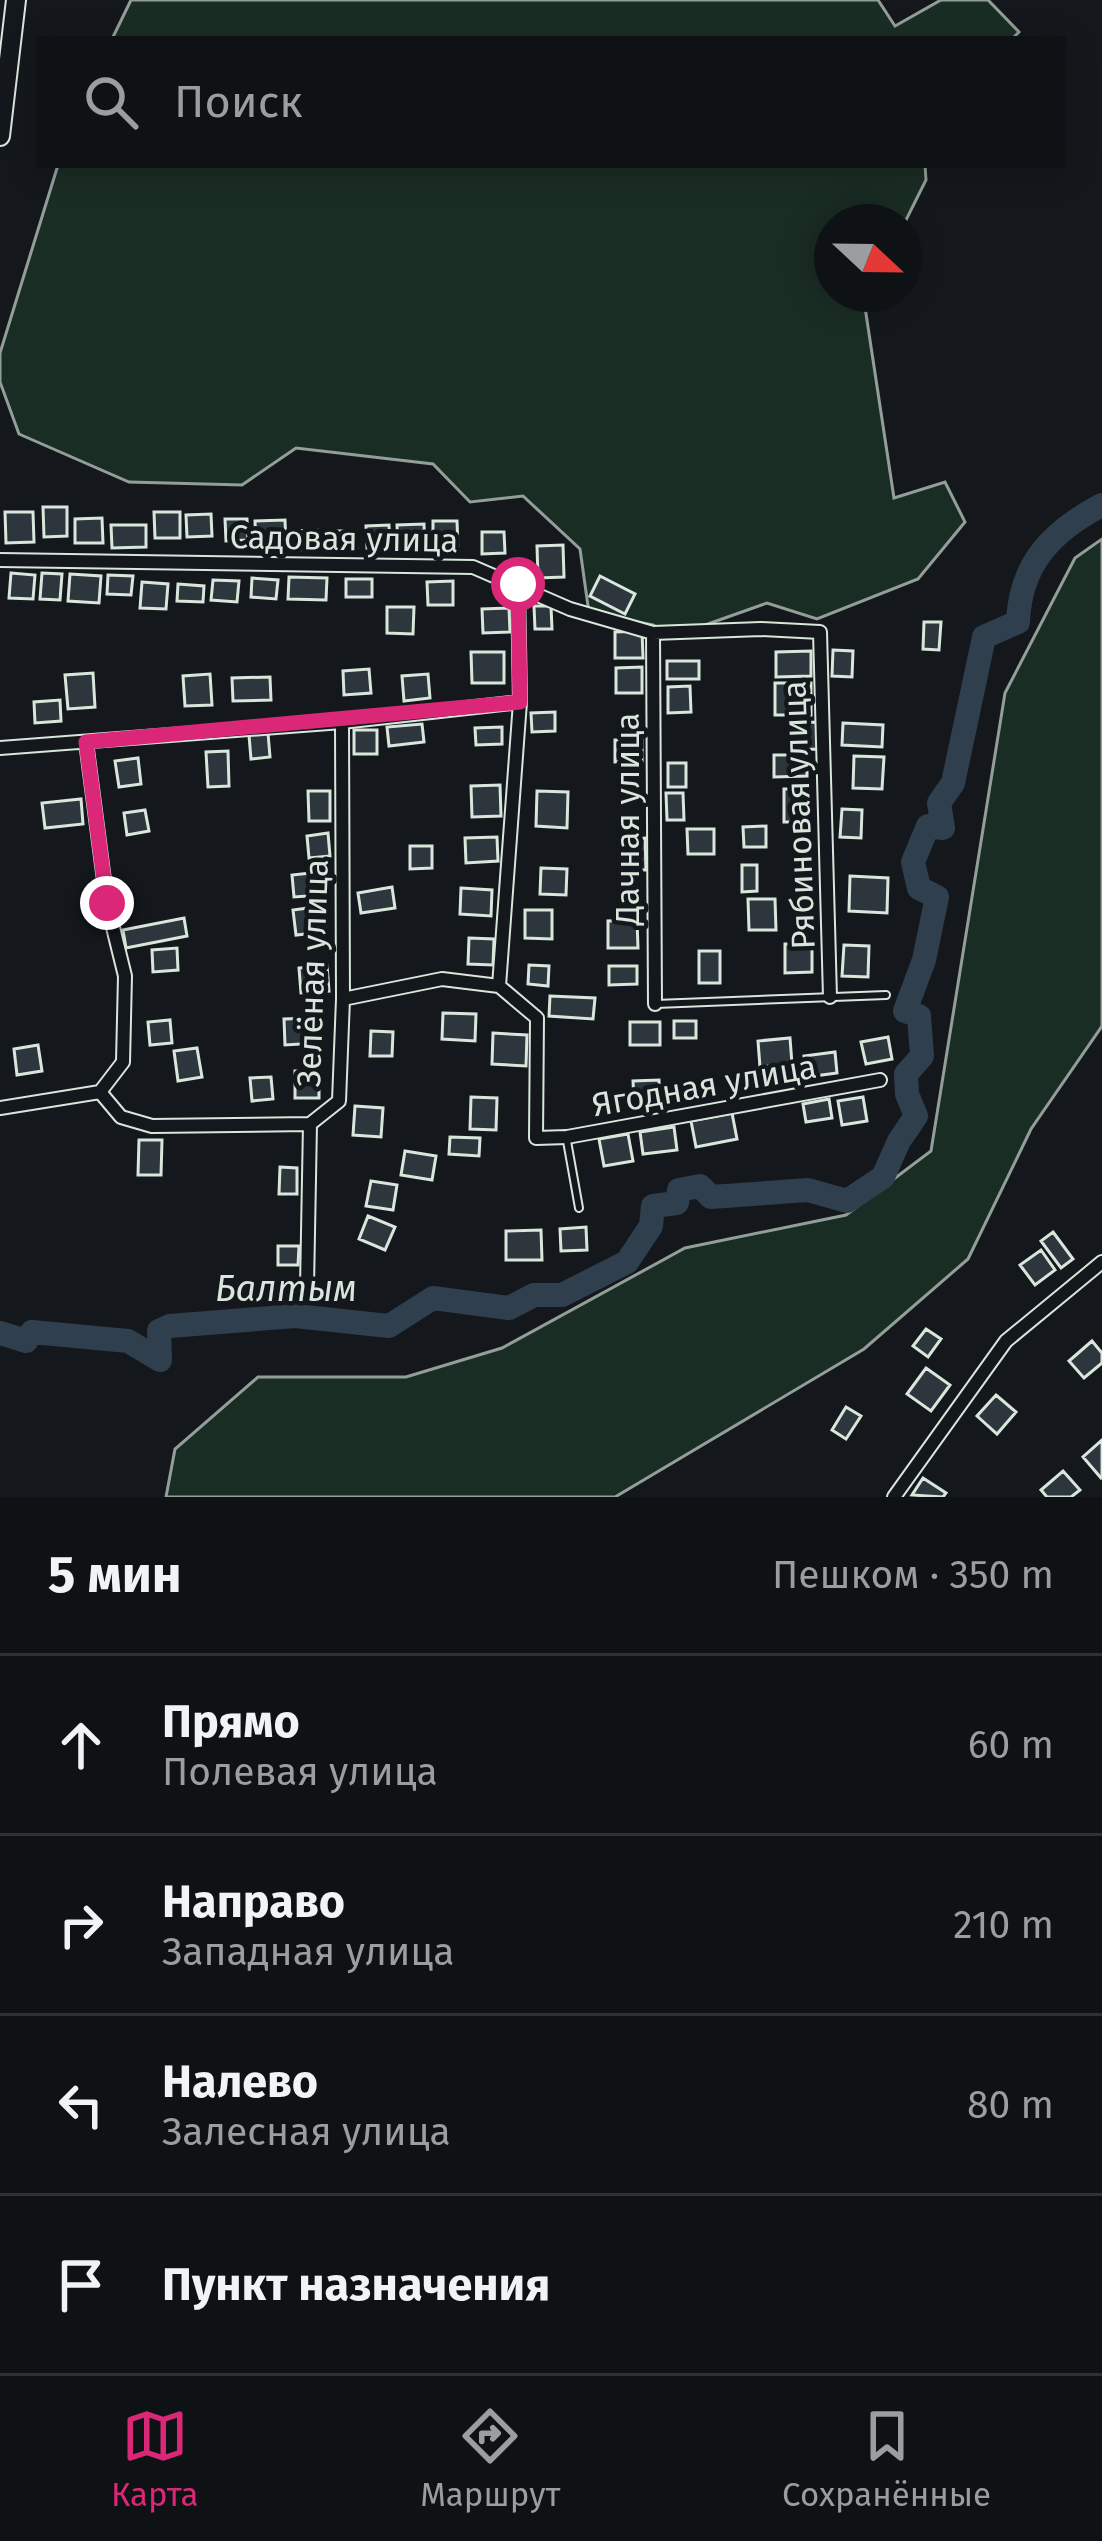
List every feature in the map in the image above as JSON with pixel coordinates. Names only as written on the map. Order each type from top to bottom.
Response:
[{"type":"main road","points":[[0,136],[16,0]]},
{"type":"street","name":"Садовая улица","points":[[0,560],[473,567],[570,609],[653,633],[820,632]]},
{"type":"street","points":[[343,999],[442,979],[499,986],[520,702],[518,584]]},
{"type":"street","name":"Рябиновая улица","points":[[820,632],[830,998]]},
{"type":"street","name":"Дачная улица","points":[[653,633],[655,1004]]},
{"type":"street","points":[[0,748],[342,722],[520,702]]},
{"type":"street","name":"Зелёная улица","points":[[307,1287],[310,1124],[339,1101],[342,722]]},
{"type":"street","points":[[0,1108],[100,1092],[123,1062],[125,976],[107,903],[86,742]]},
{"type":"street","name":"Ягодная улица","points":[[499,986],[537,1018],[536,1138],[567,1137],[880,1080]]},
{"type":"street","points":[[100,1092],[122,1117],[152,1126],[310,1124]]},
{"type":"street","points":[[894,1497],[1006,1341],[1102,1262]]},
{"type":"lane","points":[[655,1004],[886,995]]},
{"type":"lane","points":[[567,1137],[579,1208]]},
{"type":"green space","points":[[131,0],[878,0],[895,26],[941,0],[988,0],[1019,32],[1015,36],[113,36]]},
{"type":"green space","points":[[57,168],[925,168],[926,180],[914,204],[814,204],[814,312],[866,312],[894,498],[945,482],[965,522],[918,579],[817,619],[767,603],[674,636],[653,625],[589,613],[580,549],[523,496],[470,502],[433,464],[296,448],[242,485],[129,482],[19,434],[0,382],[0,353]]},
{"type":"green space","points":[[1102,539],[1102,1026],[1031,1129],[968,1259],[864,1349],[615,1497],[166,1497],[175,1449],[258,1377],[406,1377],[502,1348],[685,1248],[846,1215],[931,1151],[1005,693],[1075,558]]},
{"type":"building","points":[[43,507],[67,507],[67,536],[44,537]]},
{"type":"building","points":[[5,512],[33,512],[34,542],[6,543]]},
{"type":"building","points":[[154,512],[180,512],[180,538],[155,538]]},
{"type":"building","points":[[211,514],[212,536],[187,537],[186,515]]},
{"type":"building","points":[[102,518],[103,543],[75,543],[75,519]]},
{"type":"building","points":[[225,519],[247,519],[248,540],[226,541]]},
{"type":"building","points":[[285,520],[286,546],[256,547],[255,521]]},
{"type":"building","points":[[433,521],[457,521],[458,547],[433,548]]},
{"type":"building","points":[[424,524],[425,551],[398,551],[397,525]]},
{"type":"building","points":[[111,525],[146,525],[146,547],[112,548]]},
{"type":"building","points":[[389,525],[390,548],[367,548],[366,526]]},
{"type":"building","points":[[317,530],[317,549],[293,550],[293,531]]},
{"type":"building","points":[[335,531],[356,531],[357,548],[336,549]]},
{"type":"building","points":[[482,532],[504,532],[505,553],[482,554]]},
{"type":"building","points":[[563,545],[564,577],[538,578],[537,546]]},
{"type":"building","points":[[11,573],[35,575],[33,599],[9,598]]},
{"type":"building","points":[[42,573],[62,574],[60,600],[40,599]]},
{"type":"building","points":[[70,574],[101,576],[99,603],[68,601]]},
{"type":"building","points":[[108,575],[133,576],[131,595],[107,594]]},
{"type":"building","points":[[600,576],[635,594],[625,614],[590,596]]},
{"type":"building","points":[[289,577],[327,578],[326,600],[288,599]]},
{"type":"building","points":[[252,578],[278,580],[276,599],[251,597]]},
{"type":"building","points":[[346,579],[372,579],[372,597],[346,597]]},
{"type":"building","points":[[213,580],[239,581],[237,602],[211,600]]},
{"type":"building","points":[[453,581],[453,605],[428,605],[427,582]]},
{"type":"building","points":[[142,582],[168,584],[166,609],[140,608]]},
{"type":"building","points":[[178,584],[204,586],[203,602],[177,601]]},
{"type":"building","points":[[534,606],[551,606],[552,629],[535,629]]},
{"type":"building","points":[[387,607],[414,607],[413,634],[387,633]]},
{"type":"building","points":[[509,608],[510,632],[483,633],[482,609]]},
{"type":"building","points":[[924,622],[941,622],[939,650],[923,649]]},
{"type":"building","points":[[642,631],[643,658],[615,658],[615,632]]},
{"type":"building","points":[[833,650],[853,651],[852,677],[832,676]]},
{"type":"building","points":[[811,651],[811,676],[776,677],[776,652]]},
{"type":"building","points":[[471,652],[504,652],[504,683],[472,683]]},
{"type":"building","points":[[667,661],[699,661],[699,679],[667,679]]},
{"type":"building","points":[[642,667],[642,693],[616,693],[616,668]]},
{"type":"building","points":[[369,669],[371,693],[344,695],[343,671]]},
{"type":"building","points":[[93,673],[95,707],[68,709],[65,675]]},
{"type":"building","points":[[210,674],[212,705],[185,706],[183,676]]},
{"type":"building","points":[[428,674],[430,698],[404,701],[402,676]]},
{"type":"building","points":[[270,677],[271,700],[233,701],[232,678]]},
{"type":"building","points":[[775,683],[811,683],[811,715],[775,715]]},
{"type":"building","points":[[690,686],[691,712],[668,713],[668,687]]},
{"type":"building","points":[[60,700],[61,721],[35,723],[34,702]]},
{"type":"building","points":[[555,712],[555,731],[532,732],[531,713]]},
{"type":"building","points":[[818,722],[818,749],[795,750],[794,723]]},
{"type":"building","points":[[843,723],[883,725],[882,747],[842,745]]},
{"type":"building","points":[[422,724],[424,742],[389,746],[387,727]]},
{"type":"building","points":[[502,727],[502,744],[476,745],[475,728]]},
{"type":"building","points":[[354,730],[377,730],[377,754],[354,754]]},
{"type":"building","points":[[268,733],[270,757],[251,759],[249,735]]},
{"type":"building","points":[[615,740],[642,740],[642,761],[615,762]]},
{"type":"building","points":[[228,751],[229,786],[208,787],[206,752]]},
{"type":"building","points":[[774,755],[807,755],[807,776],[774,777]]},
{"type":"building","points":[[854,756],[884,757],[882,789],[853,788]]},
{"type":"building","points":[[138,758],[141,784],[119,787],[115,761]]},
{"type":"building","points":[[668,763],[686,763],[686,787],[668,787]]},
{"type":"building","points":[[500,785],[501,816],[472,817],[471,786]]},
{"type":"building","points":[[784,789],[806,789],[807,822],[784,822]]},
{"type":"building","points":[[308,791],[330,791],[330,821],[309,821]]},
{"type":"building","points":[[537,791],[568,792],[567,828],[536,826]]},
{"type":"building","points":[[666,793],[683,793],[684,820],[667,820]]},
{"type":"building","points":[[81,799],[83,824],[45,828],[42,803]]},
{"type":"building","points":[[842,809],[862,810],[861,838],[840,837]]},
{"type":"building","points":[[145,810],[149,831],[127,835],[124,813]]},
{"type":"building","points":[[766,826],[766,847],[744,847],[743,827]]},
{"type":"building","points":[[687,829],[714,829],[714,854],[688,854]]},
{"type":"building","points":[[328,833],[330,856],[309,858],[307,836]]},
{"type":"building","points":[[497,837],[498,861],[466,863],[465,838]]},
{"type":"building","points":[[645,838],[646,870],[628,870],[628,839]]},
{"type":"building","points":[[410,846],[432,846],[432,868],[410,869]]},
{"type":"building","points":[[742,865],[757,865],[757,891],[742,892]]},
{"type":"building","points":[[541,868],[567,869],[566,895],[540,894]]},
{"type":"building","points":[[320,872],[322,895],[294,897],[292,875]]},
{"type":"building","points":[[850,876],[888,878],[887,913],[849,911]]},
{"type":"building","points":[[392,887],[395,908],[361,913],[358,893]]},
{"type":"building","points":[[461,888],[492,890],[491,916],[460,914]]},
{"type":"building","points":[[748,899],[775,899],[776,930],[749,930]]},
{"type":"building","points":[[323,906],[326,932],[296,935],[293,910]]},
{"type":"building","points":[[525,910],[552,910],[552,939],[525,938]]},
{"type":"building","points":[[184,918],[187,936],[126,948],[123,930]]},
{"type":"building","points":[[637,920],[638,948],[608,948],[608,921]]},
{"type":"building","points":[[469,938],[494,939],[493,965],[468,964]]},
{"type":"building","points":[[785,944],[812,944],[812,972],[785,973]]},
{"type":"building","points":[[844,945],[869,946],[868,977],[842,976]]},
{"type":"building","points":[[177,948],[178,970],[153,972],[152,950]]},
{"type":"building","points":[[699,951],[720,951],[720,983],[699,983]]},
{"type":"building","points":[[327,965],[329,991],[301,993],[299,968]]},
{"type":"building","points":[[529,965],[549,966],[548,986],[528,984]]},
{"type":"building","points":[[609,966],[637,966],[637,984],[609,985]]},
{"type":"building","points":[[550,996],[595,998],[593,1019],[549,1016]]},
{"type":"building","points":[[443,1013],[476,1014],[475,1041],[442,1039]]},
{"type":"building","points":[[316,1018],[317,1043],[285,1045],[284,1019]]},
{"type":"building","points":[[170,1020],[172,1043],[150,1045],[148,1022]]},
{"type":"building","points":[[674,1021],[696,1021],[696,1038],[674,1038]]},
{"type":"building","points":[[630,1022],[660,1022],[660,1045],[630,1045]]},
{"type":"building","points":[[371,1031],[393,1032],[392,1056],[370,1056]]},
{"type":"building","points":[[493,1033],[527,1035],[526,1066],[492,1064]]},
{"type":"building","points":[[888,1037],[892,1059],[866,1064],[861,1042]]},
{"type":"building","points":[[790,1038],[792,1064],[760,1067],[758,1041]]},
{"type":"building","points":[[38,1045],[42,1071],[17,1075],[14,1049]]},
{"type":"building","points":[[197,1048],[202,1077],[178,1081],[174,1051]]},
{"type":"building","points":[[835,1052],[837,1073],[807,1077],[804,1056]]},
{"type":"building","points":[[295,1071],[319,1071],[319,1098],[295,1098]]},
{"type":"building","points":[[271,1077],[273,1099],[252,1101],[250,1078]]},
{"type":"building","points":[[659,1080],[660,1101],[634,1102],[633,1081]]},
{"type":"building","points":[[471,1097],[497,1098],[496,1130],[470,1129]]},
{"type":"building","points":[[863,1097],[867,1121],[842,1125],[838,1101]]},
{"type":"building","points":[[829,1099],[832,1118],[806,1122],[803,1104]]},
{"type":"building","points":[[355,1106],[383,1108],[381,1137],[353,1135]]},
{"type":"building","points":[[732,1113],[737,1139],[696,1147],[691,1121]]},
{"type":"building","points":[[674,1127],[677,1150],[643,1154],[640,1132]]},
{"type":"building","points":[[628,1134],[633,1161],[604,1166],[599,1139]]},
{"type":"building","points":[[450,1137],[480,1138],[479,1156],[449,1154]]},
{"type":"building","points":[[139,1140],[162,1140],[161,1175],[138,1175]]},
{"type":"building","points":[[405,1151],[436,1156],[432,1180],[401,1175]]},
{"type":"building","points":[[280,1167],[297,1168],[297,1194],[279,1194]]},
{"type":"building","points":[[371,1181],[397,1185],[393,1210],[366,1206]]},
{"type":"building","points":[[368,1216],[395,1227],[385,1250],[359,1239]]},
{"type":"building","points":[[586,1227],[587,1250],[561,1251],[560,1229]]},
{"type":"building","points":[[541,1230],[542,1260],[506,1260],[506,1231]]},
{"type":"building","points":[[1053,1232],[1073,1259],[1061,1268],[1041,1241]]},
{"type":"building","points":[[278,1246],[299,1246],[298,1265],[278,1265]]},
{"type":"building","points":[[1041,1250],[1055,1270],[1035,1285],[1020,1265]]},
{"type":"building","points":[[926,1329],[941,1339],[928,1357],[913,1346]]},
{"type":"building","points":[[1092,1341],[1102,1353],[1102,1363],[1084,1378],[1069,1361]]},
{"type":"building","points":[[926,1368],[950,1385],[931,1411],[907,1394]]},
{"type":"building","points":[[996,1395],[1016,1412],[997,1434],[977,1416]]},
{"type":"building","points":[[846,1407],[861,1416],[846,1439],[832,1430]]},
{"type":"building","points":[[1102,1440],[1102,1477],[1101,1478],[1083,1457]]},
{"type":"building","points":[[1063,1471],[1080,1490],[1071,1497],[1047,1497],[1041,1490]]},
{"type":"building","points":[[923,1478],[946,1493],[943,1497],[912,1495]]},
{"type":"waterway","name":"Балтым","points":[[0,1333],[26,1341],[32,1332],[128,1341],[160,1360],[159,1331],[170,1326],[295,1316],[389,1326],[433,1298],[509,1308],[534,1295],[562,1295],[627,1262],[651,1226],[653,1206],[677,1203],[679,1190],[700,1186],[711,1197],[808,1190],[847,1201],[883,1177],[916,1116],[907,1094],[906,1074],[922,1056],[919,1016],[905,1011],[924,960],[937,897],[919,888],[913,862],[928,826],[943,828],[939,803],[953,783],[984,637],[1018,622],[1025,583],[1042,552],[1068,526],[1102,505]]},
{"type":"route","points":[[107,903],[86,742],[520,702],[518,584]]}]
